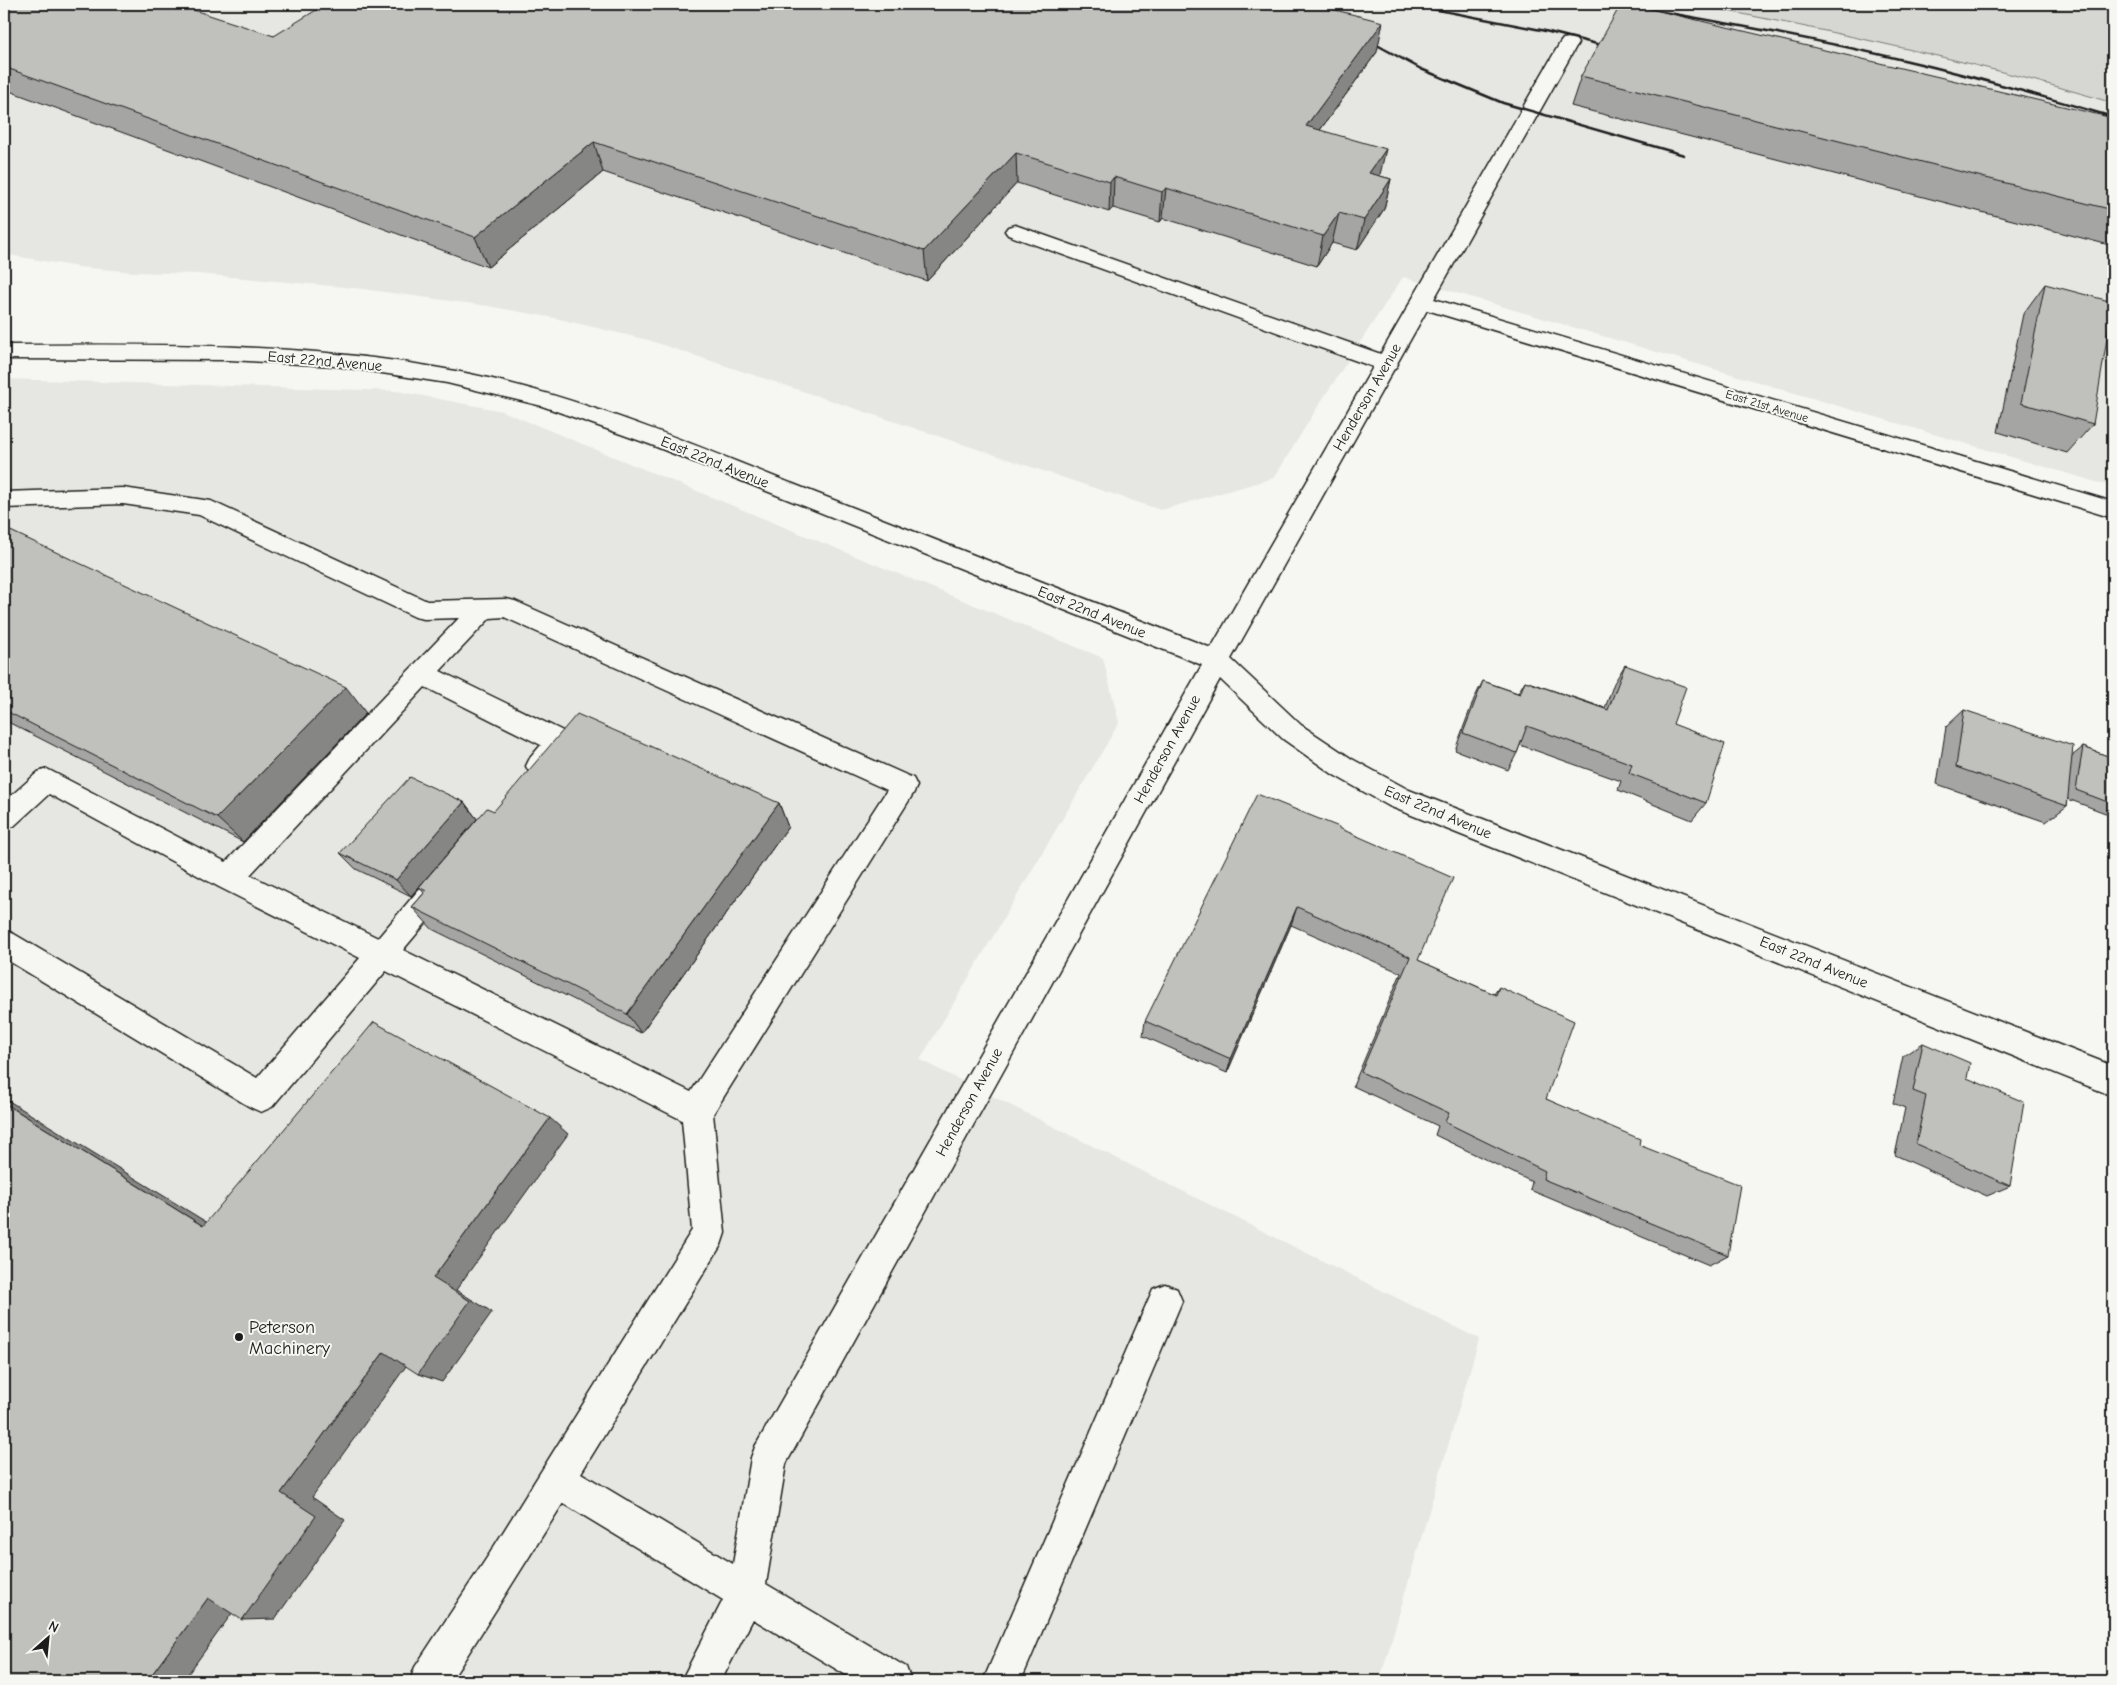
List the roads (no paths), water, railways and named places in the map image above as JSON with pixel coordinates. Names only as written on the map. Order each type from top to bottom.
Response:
[{"type":"street","name":"Henderson Avenue","points":[[700,1681],[746,1594],[769,1458],[1217,661],[1569,43]]},
{"type":"street","points":[[1015,231],[1387,364]]},
{"type":"street","name":"East 21st Avenue","points":[[1422,302],[2113,510]]},
{"type":"street","name":"East 22nd Avenue","points":[[4,352],[230,353],[336,359],[447,376],[547,400],[657,439],[1217,661],[1292,732],[1343,767],[1399,798],[2113,1081]]},
{"type":"street","points":[[4,500],[124,496],[203,508],[424,610],[506,608],[904,786],[698,1111],[709,1233],[429,1681]]},
{"type":"street","points":[[229,878],[484,608]]},
{"type":"street","points":[[422,674],[560,742],[522,787]]},
{"type":"street","points":[[4,818],[47,780],[229,878],[698,1111]]},
{"type":"street","points":[[4,943],[260,1097],[458,863]]},
{"type":"street","points":[[1002,1681],[1165,1301]]},
{"type":"street","points":[[557,1479],[892,1681]]},
{"type":"railway","points":[[1407,4],[1541,30],[1613,48]]},
{"type":"railway","points":[[1618,4],[1763,30],[1934,67],[2113,117]]},
{"type":"railway","points":[[1366,39],[1421,69],[1503,103],[1684,155]]},
{"type":"place","name":"Peterson Machinery","points":[[239,1337]]}]
